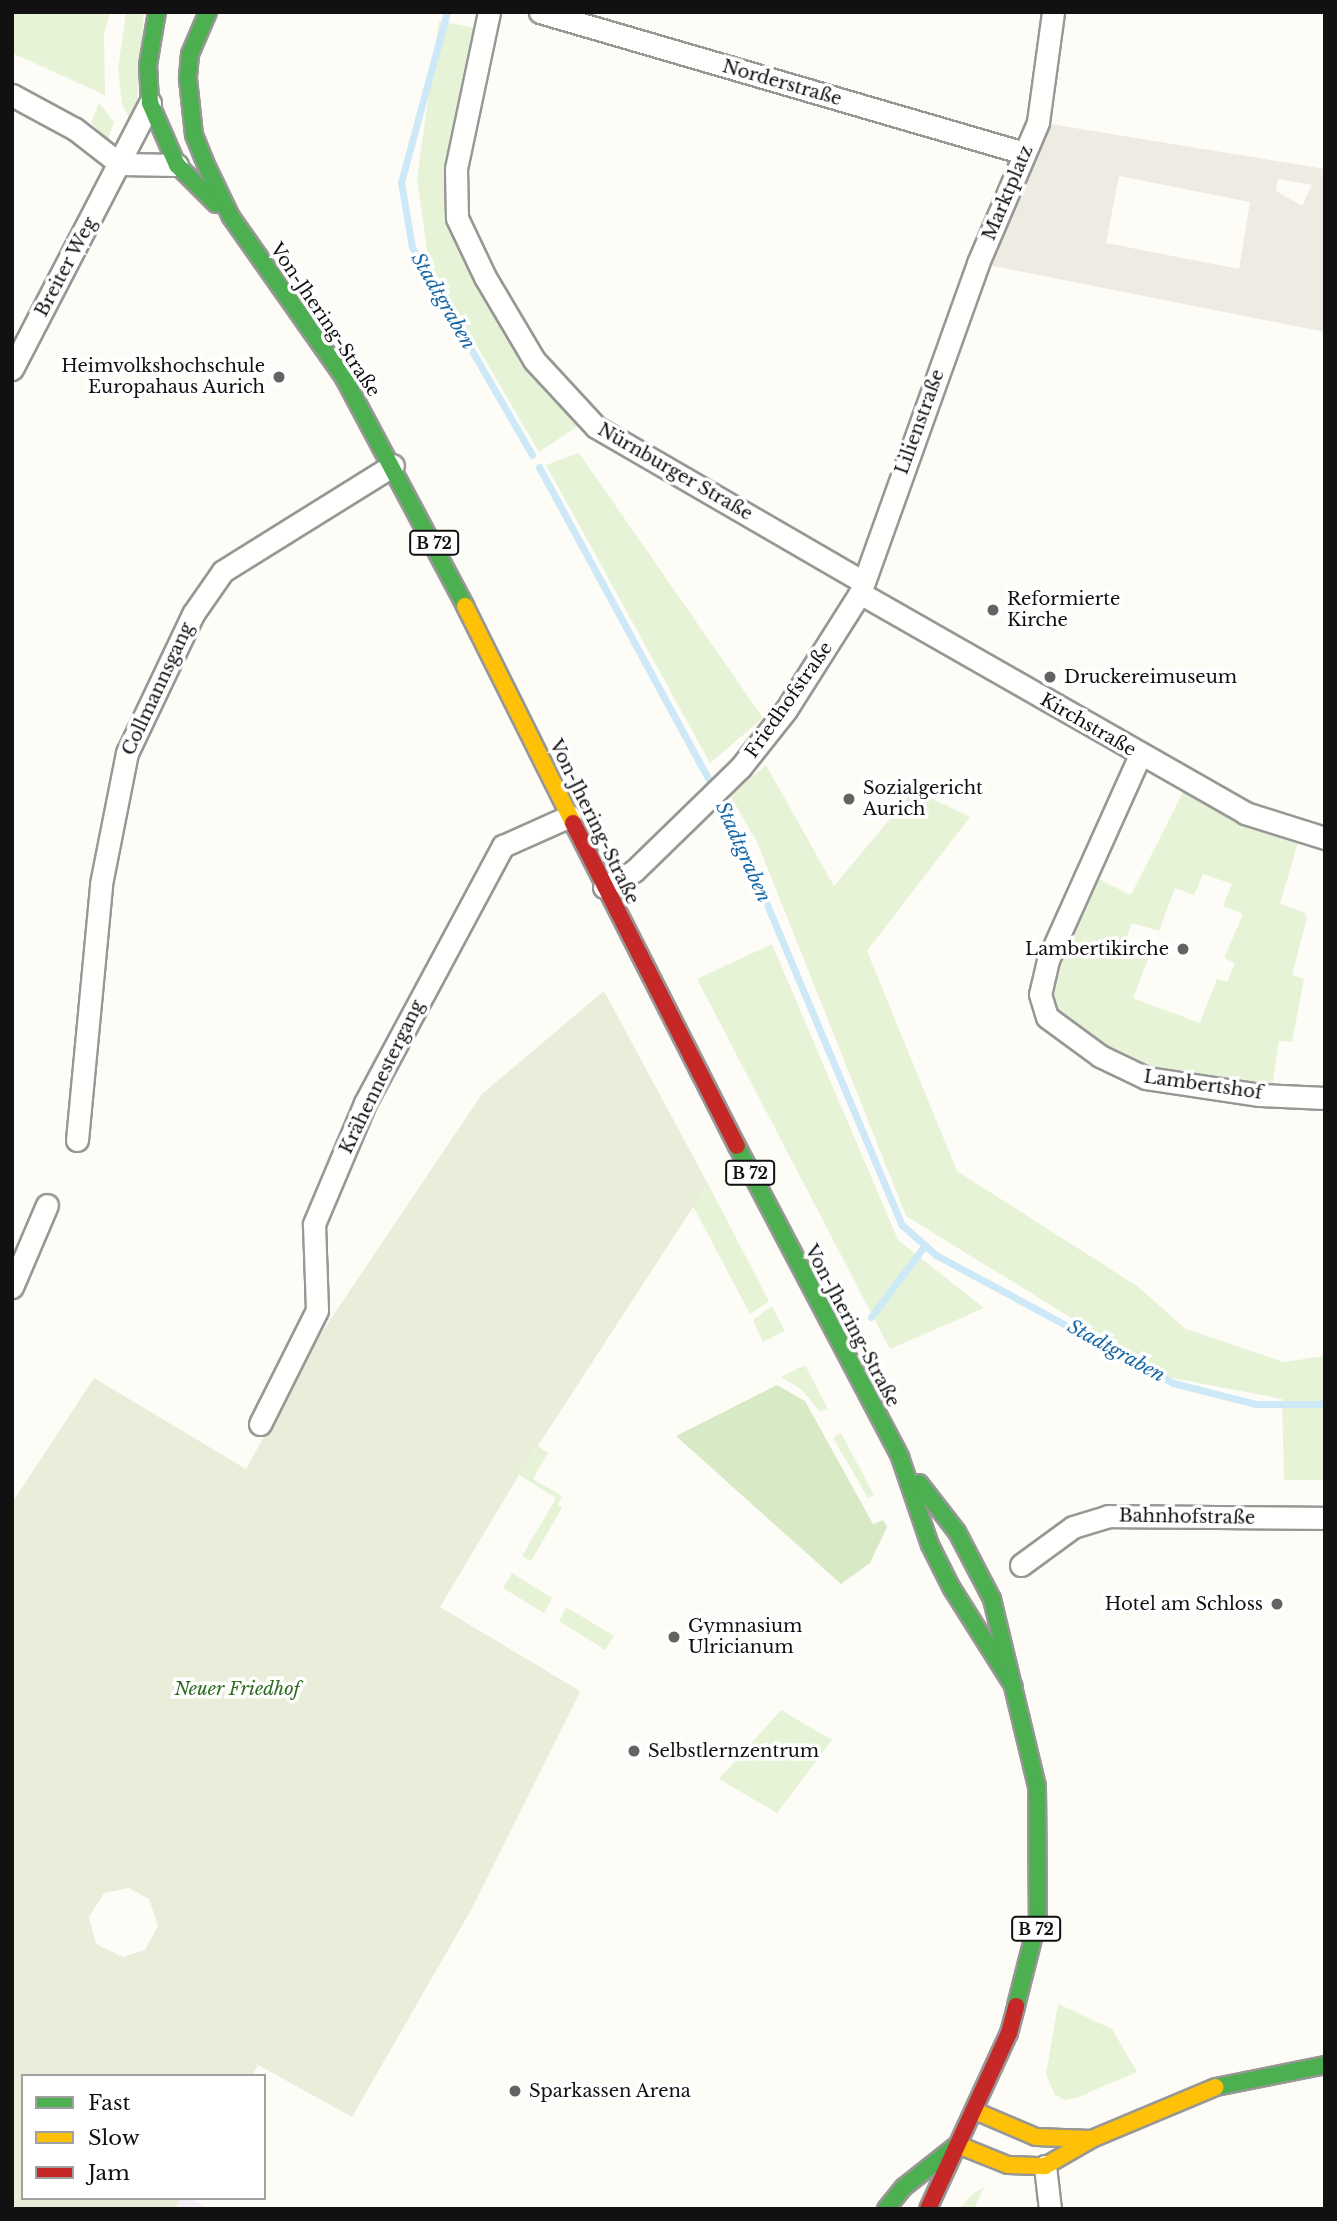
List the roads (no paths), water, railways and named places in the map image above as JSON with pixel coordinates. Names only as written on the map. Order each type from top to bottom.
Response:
[{"type":"main road","name":"Von-Jhering-Straße","points":[[157,12],[148,65],[150,103],[177,165],[231,217],[299,308],[393,465],[604,887],[900,1457],[946,1577],[1014,1687]]},
{"type":"main road","name":"Von-Jhering-Straße","points":[[208,12],[190,54],[189,105],[194,135],[231,217]]},
{"type":"main road","name":"Von-Jhering-Straße","points":[[900,1457],[957,1532],[992,1599],[1037,1786],[1038,1919],[1009,2033],[958,2145]]},
{"type":"main road","points":[[958,2145],[1008,2165],[1045,2166],[1092,2139],[1212,2088],[1325,2065]]},
{"type":"main road","points":[[975,2111],[1036,2137],[1092,2139]]},
{"type":"main road","name":"B 72","points":[[886,2209],[904,2187],[958,2145]]},
{"type":"main road","name":"B 72","points":[[928,2209],[958,2145]]},
{"type":"street","name":"Nürnburger Straße","points":[[489,12],[456,169],[457,218],[485,277],[534,360],[596,427],[861,587]]},
{"type":"street","name":"Norderstraße","points":[[540,12],[1024,153]]},
{"type":"street","name":"Marktplatz","points":[[978,263],[1038,122],[1054,12]]},
{"type":"street","points":[[12,95],[75,129],[120,164],[177,165]]},
{"type":"street","name":"Breiter Weg","points":[[12,369],[150,103]]},
{"type":"street","name":"Lilienstraße","points":[[861,587],[978,263]]},
{"type":"street","name":"Collmannsgang","points":[[77,1140],[88,1000],[110,825],[127,753],[193,614],[223,571],[393,465]]},
{"type":"street","name":"Kirchstraße","points":[[861,587],[1140,755],[1245,813],[1325,838]]},
{"type":"street","name":"Friedhofstraße","points":[[604,887],[634,871],[740,768],[786,710],[861,587]]},
{"type":"street","name":"Lambertshof","points":[[1140,755],[1048,960],[1041,981],[1042,1007],[1054,1025],[1127,1073],[1260,1095],[1325,1098]]},
{"type":"street","name":"Krähennestergang","points":[[260,1424],[317,1310],[314,1224],[365,1102],[503,846],[570,816]]},
{"type":"street","points":[[13,1284],[47,1205]]},
{"type":"street","name":"Bahnhofstraße","points":[[1021,1565],[1073,1527],[1108,1516],[1325,1518]]},
{"type":"street","points":[[1045,2166],[1050,2209]]},
{"type":"waterway","name":"Stadtgraben","points":[[447,12],[401,182],[412,247],[532,455]]},
{"type":"waterway","name":"Stadtgraben","points":[[539,467],[734,826],[902,1225],[936,1255],[1173,1383],[1256,1404],[1323,1404]]},
{"type":"waterway","name":"Stadtgraben","points":[[871,1317],[925,1245]]},
{"type":"place","name":"Heimvolkshochschule Europahaus Aurich","points":[[279,377]]},
{"type":"place","name":"Reformierte Kirche","points":[[993,610]]},
{"type":"place","name":"Druckereimuseum","points":[[1050,677]]},
{"type":"place","name":"Sozialgericht Aurich","points":[[849,799]]},
{"type":"place","name":"Lambertikirche","points":[[1183,949]]},
{"type":"place","name":"Hotel am Schloss","points":[[1277,1604]]},
{"type":"place","name":"Gymnasium Ulricianum","points":[[674,1637]]},
{"type":"place","name":"Selbstlernzentrum","points":[[634,1751]]},
{"type":"place","name":"Sparkassen Arena","points":[[515,2091]]},
{"type":"park label","name":"Neuer Friedhof","points":[[237,1689]]}]
